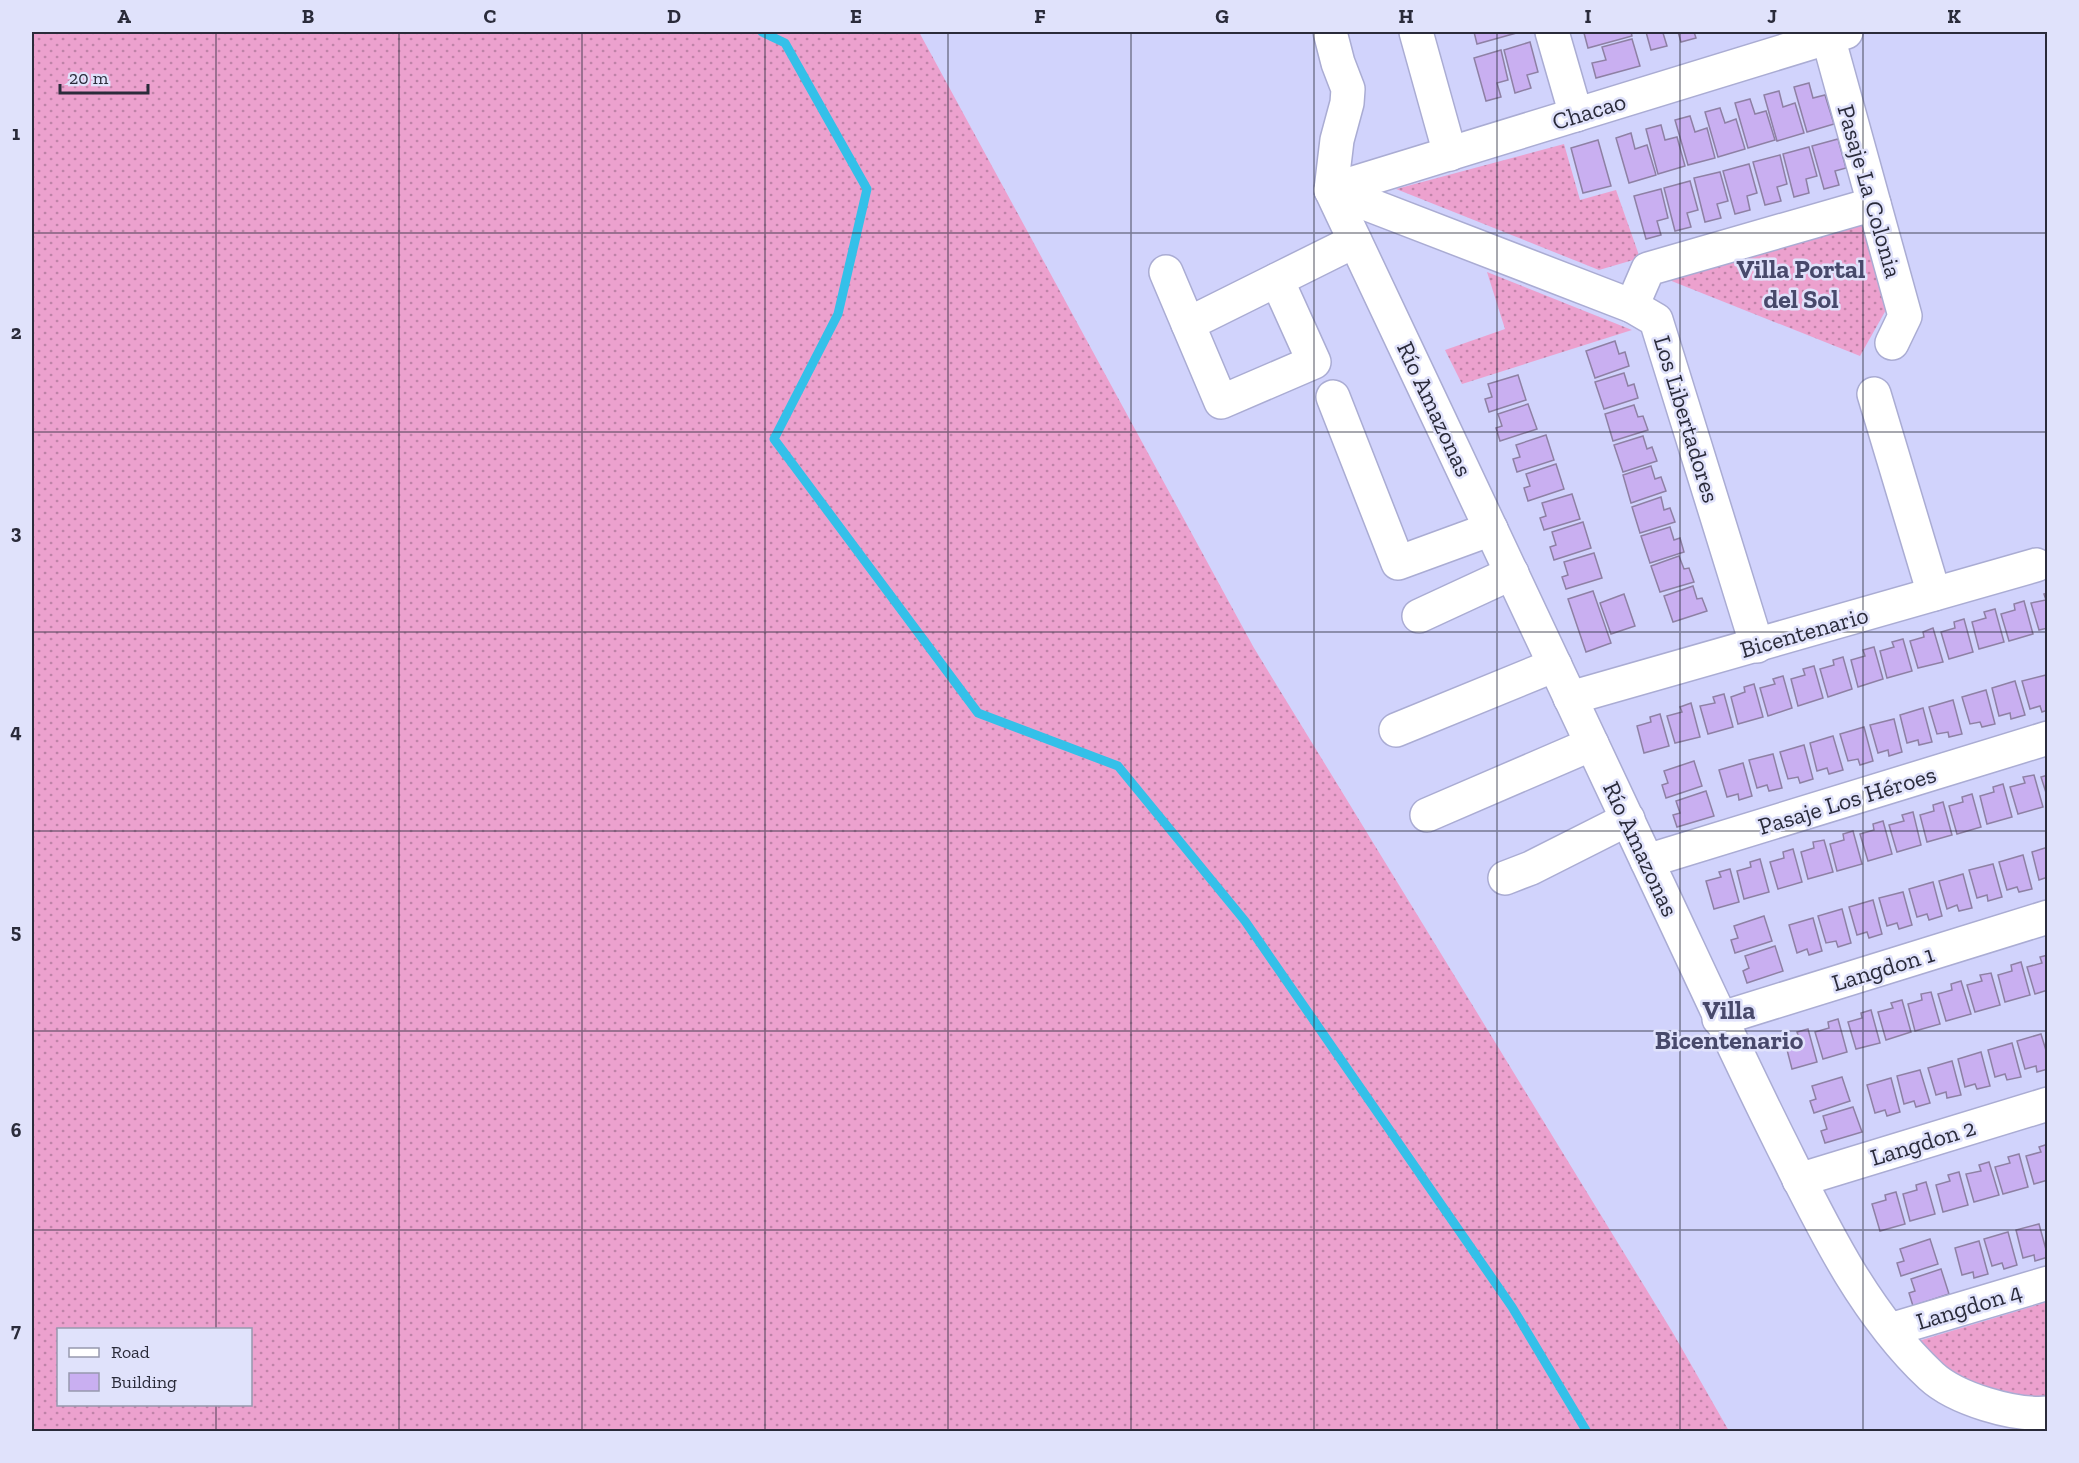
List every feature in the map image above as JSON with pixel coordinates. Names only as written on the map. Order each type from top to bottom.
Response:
[{"type":"street","points":[[1330,32],[1348,89],[1347,103],[1336,140],[1331,190]]},
{"type":"street","points":[[1416,32],[1450,154]]},
{"type":"street","points":[[1552,32],[1576,115]]},
{"type":"street","name":"Chacao","points":[[1331,190],[1837,34]]},
{"type":"street","name":"Pasaje La Colonia","points":[[1837,34],[1874,204],[1905,315],[1892,343]]},
{"type":"street","name":"Río Amazonas","points":[[1331,190],[1628,819],[1719,1019],[1799,1180],[1863,1296],[1933,1378],[1961,1394],[1989,1405],[2048,1413]]},
{"type":"street","name":"Los Libertadores","points":[[1331,190],[1632,306],[1656,320],[1757,646]]},
{"type":"street","points":[[1632,306],[1648,269],[1874,204]]},
{"type":"street","points":[[1188,324],[1355,241]]},
{"type":"street","points":[[1166,272],[1221,402],[1314,362],[1277,280]]},
{"type":"street","points":[[1874,394],[1934,594]]},
{"type":"street","points":[[1333,397],[1398,563],[1491,529]]},
{"type":"street","name":"Bicentenario","points":[[1570,698],[2036,565]]},
{"type":"street","points":[[1419,616],[1512,573]]},
{"type":"street","points":[[1396,730],[1555,664]]},
{"type":"street","name":"Pasaje Los Héroes","points":[[1647,861],[2048,738]]},
{"type":"street","points":[[1427,815],[1592,744]]},
{"type":"street","points":[[1505,878],[1628,819]]},
{"type":"street","name":"Langdon 1","points":[[1719,1019],[2048,917]]},
{"type":"street","name":"Langdon 2","points":[[1799,1180],[2048,1104]]},
{"type":"street","name":"Langdon 4","points":[[1890,1330],[2048,1283]]},
{"type":"shaded area","points":[[32,32],[919,32],[1254,648],[1673,1333],[1729,1431],[32,1431]]},
{"type":"shaded area","points":[[1564,144],[1580,200],[1616,190],[1640,258],[1599,270],[1396,189]]},
{"type":"shaded area","points":[[1861,217],[1891,301],[1860,356],[1664,278]]},
{"type":"shaded area","points":[[1487,272],[1632,330],[1462,384],[1445,350],[1505,329]]},
{"type":"shaded area","points":[[2047,1302],[2047,1404],[1968,1383],[1933,1359],[1915,1342]]},
{"type":"building","points":[[1474,32],[1520,32],[1477,44]]},
{"type":"building","points":[[1631,32],[1632,36],[1588,48],[1584,33]]},
{"type":"building","points":[[1646,32],[1668,32],[1663,33],[1667,46],[1651,50]]},
{"type":"building","points":[[1678,32],[1694,32],[1696,38],[1681,42]]},
{"type":"building","points":[[1632,39],[1640,66],[1596,78],[1592,63],[1606,60],[1602,47]]},
{"type":"building","points":[[1530,42],[1538,72],[1527,75],[1531,88],[1515,93],[1504,50]]},
{"type":"building","points":[[1501,50],[1508,80],[1497,83],[1501,97],[1486,101],[1474,58]]},
{"type":"building","points":[[1809,83],[1813,98],[1825,95],[1834,124],[1807,132],[1794,87]]},
{"type":"building","points":[[1779,91],[1783,107],[1795,103],[1804,133],[1777,141],[1764,95]]},
{"type":"building","points":[[1750,99],[1755,114],[1766,111],[1775,140],[1748,148],[1735,103]]},
{"type":"building","points":[[1720,108],[1725,123],[1736,119],[1745,149],[1718,157],[1705,112]]},
{"type":"building","points":[[1690,116],[1695,132],[1707,128],[1715,158],[1688,165],[1675,120]]},
{"type":"building","points":[[1661,125],[1665,140],[1677,137],[1685,166],[1658,174],[1646,129]]},
{"type":"building","points":[[1631,133],[1635,149],[1647,145],[1656,175],[1629,183],[1616,138]]},
{"type":"building","points":[[1838,139],[1846,168],[1835,171],[1839,185],[1824,189],[1812,146]]},
{"type":"building","points":[[1598,140],[1611,186],[1583,193],[1571,148]]},
{"type":"building","points":[[1809,147],[1817,176],[1806,179],[1809,193],[1794,197],[1783,154]]},
{"type":"building","points":[[1780,155],[1787,184],[1777,187],[1781,201],[1765,205],[1753,162]]},
{"type":"building","points":[[1749,164],[1757,193],[1747,196],[1750,210],[1735,214],[1723,171]]},
{"type":"building","points":[[1720,172],[1728,201],[1717,204],[1721,218],[1705,222],[1694,178]]},
{"type":"building","points":[[1690,181],[1698,210],[1687,213],[1691,227],[1675,231],[1664,188]]},
{"type":"building","points":[[1661,189],[1668,218],[1657,221],[1661,235],[1646,239],[1634,196]]},
{"type":"building","points":[[1615,341],[1619,354],[1625,352],[1629,366],[1595,378],[1586,351]]},
{"type":"building","points":[[1624,373],[1628,386],[1634,384],[1638,398],[1604,409],[1595,382]]},
{"type":"building","points":[[1518,375],[1526,400],[1489,412],[1485,399],[1492,397],[1488,384]]},
{"type":"building","points":[[1528,404],[1537,429],[1500,441],[1496,428],[1502,426],[1498,414]]},
{"type":"building","points":[[1634,405],[1638,417],[1643,416],[1648,430],[1613,441],[1605,414]]},
{"type":"building","points":[[1546,435],[1554,460],[1517,472],[1513,459],[1520,457],[1516,445]]},
{"type":"building","points":[[1643,436],[1647,449],[1652,447],[1657,461],[1623,472],[1614,445]]},
{"type":"building","points":[[1556,464],[1564,489],[1528,501],[1524,488],[1530,486],[1526,474]]},
{"type":"building","points":[[1651,466],[1655,479],[1661,477],[1666,491],[1631,503],[1623,475]]},
{"type":"building","points":[[1572,494],[1580,519],[1544,530],[1540,518],[1546,516],[1542,503]]},
{"type":"building","points":[[1661,497],[1664,510],[1670,508],[1675,522],[1640,533],[1632,507]]},
{"type":"building","points":[[1583,522],[1591,548],[1554,560],[1550,547],[1556,545],[1552,532]]},
{"type":"building","points":[[1670,527],[1674,540],[1680,538],[1684,552],[1650,563],[1641,536]]},
{"type":"building","points":[[1594,553],[1602,578],[1566,589],[1562,577],[1568,575],[1564,562]]},
{"type":"building","points":[[1679,556],[1684,569],[1689,568],[1694,582],[1660,592],[1651,566]]},
{"type":"building","points":[[1693,586],[1697,599],[1702,598],[1707,611],[1673,622],[1664,596]]},
{"type":"building","points":[[1593,591],[1611,643],[1586,652],[1568,599]]},
{"type":"building","points":[[2048,593],[2048,628],[2039,630],[2031,603],[2046,600],[2044,594]]},
{"type":"building","points":[[1624,594],[1635,626],[1611,634],[1600,603]]},
{"type":"building","points":[[2024,601],[2033,634],[2009,641],[2001,614],[2015,610],[2014,604]]},
{"type":"building","points":[[1995,609],[2004,642],[1979,649],[1972,622],[1986,618],[1984,612]]},
{"type":"building","points":[[1964,619],[1973,652],[1949,659],[1941,632],[1955,628],[1954,622]]},
{"type":"building","points":[[1933,628],[1943,662],[1918,668],[1910,641],[1924,637],[1923,632]]},
{"type":"building","points":[[1903,639],[1912,671],[1887,678],[1880,651],[1894,647],[1892,642]]},
{"type":"building","points":[[1874,647],[1883,679],[1858,687],[1851,660],[1865,656],[1863,650]]},
{"type":"building","points":[[1843,657],[1852,689],[1828,697],[1820,669],[1834,665],[1833,660]]},
{"type":"building","points":[[1814,666],[1823,698],[1798,706],[1791,679],[1805,675],[1803,669]]},
{"type":"building","points":[[2046,675],[2048,710],[2042,712],[2040,706],[2030,709],[2022,681]]},
{"type":"building","points":[[1783,676],[1792,708],[1768,716],[1760,688],[1775,684],[1773,679]]},
{"type":"building","points":[[2015,681],[2025,715],[2011,719],[2010,713],[1999,716],[1992,688]]},
{"type":"building","points":[[1754,684],[1763,717],[1738,724],[1731,697],[1745,692],[1744,687]]},
{"type":"building","points":[[1986,690],[1995,724],[1982,727],[1980,722],[1970,724],[1962,697]]},
{"type":"building","points":[[1724,694],[1733,727],[1708,734],[1700,706],[1715,703],[1713,697]]},
{"type":"building","points":[[1953,700],[1962,734],[1949,737],[1948,732],[1937,734],[1929,707]]},
{"type":"building","points":[[1691,703],[1700,737],[1675,743],[1667,716],[1682,712],[1680,707]]},
{"type":"building","points":[[1923,708],[1932,742],[1919,745],[1918,740],[1907,743],[1900,715]]},
{"type":"building","points":[[1660,714],[1669,746],[1644,753],[1637,726],[1651,722],[1650,717]]},
{"type":"building","points":[[1894,719],[1902,752],[1889,756],[1888,750],[1878,753],[1870,725]]},
{"type":"building","points":[[1864,727],[1873,761],[1860,765],[1858,759],[1848,761],[1840,734]]},
{"type":"building","points":[[1833,736],[1843,770],[1829,774],[1827,768],[1817,771],[1810,743]]},
{"type":"building","points":[[1804,745],[1813,779],[1800,783],[1798,777],[1788,779],[1780,752]]},
{"type":"building","points":[[1773,754],[1782,788],[1769,791],[1767,785],[1757,788],[1749,760]]},
{"type":"building","points":[[1694,761],[1702,786],[1666,798],[1662,785],[1668,783],[1664,771]]},
{"type":"building","points":[[1743,763],[1752,796],[1739,800],[1738,794],[1727,797],[1719,770]]},
{"type":"building","points":[[2034,775],[2043,807],[2018,814],[2010,787],[2025,783],[2023,777]]},
{"type":"building","points":[[2048,775],[2048,799],[2041,777]]},
{"type":"building","points":[[2003,784],[2012,817],[1987,824],[1980,796],[1994,792],[1993,787]]},
{"type":"building","points":[[1706,791],[1714,816],[1677,827],[1673,815],[1680,813],[1676,801]]},
{"type":"building","points":[[1972,794],[1981,827],[1957,834],[1949,806],[1963,802],[1962,797]]},
{"type":"building","points":[[1943,802],[1952,835],[1927,842],[1920,815],[1934,811],[1933,805]]},
{"type":"building","points":[[1913,812],[1921,845],[1897,852],[1889,825],[1904,821],[1902,815]]},
{"type":"building","points":[[1883,821],[1892,854],[1868,861],[1860,834],[1874,830],[1873,824]]},
{"type":"building","points":[[1853,831],[1862,864],[1837,871],[1830,844],[1844,840],[1843,834]]},
{"type":"building","points":[[1824,840],[1833,872],[1808,879],[1801,852],[1814,848],[1813,842]]},
{"type":"building","points":[[2048,847],[2048,877],[2039,880],[2032,852]]},
{"type":"building","points":[[1793,849],[1802,882],[1778,889],[1770,862],[1784,858],[1783,852]]},
{"type":"building","points":[[2023,855],[2032,889],[2019,892],[2017,887],[2007,890],[1999,862]]},
{"type":"building","points":[[1760,859],[1769,892],[1744,899],[1737,871],[1751,867],[1750,862]]},
{"type":"building","points":[[1993,864],[2002,897],[1988,901],[1987,895],[1977,898],[1969,870]]},
{"type":"building","points":[[1730,869],[1739,902],[1714,909],[1706,881],[1721,877],[1719,872]]},
{"type":"building","points":[[1963,874],[1972,908],[1959,911],[1957,905],[1947,909],[1939,881]]},
{"type":"building","points":[[1933,882],[1942,916],[1929,920],[1927,914],[1917,917],[1909,889]]},
{"type":"building","points":[[1903,892],[1912,925],[1899,929],[1897,923],[1887,926],[1879,898]]},
{"type":"building","points":[[1873,900],[1882,934],[1869,938],[1867,932],[1857,935],[1849,907]]},
{"type":"building","points":[[1842,909],[1851,943],[1838,947],[1836,941],[1826,943],[1818,916]]},
{"type":"building","points":[[1764,916],[1772,941],[1735,953],[1731,940],[1738,938],[1734,926]]},
{"type":"building","points":[[1813,918],[1822,951],[1809,955],[1807,949],[1797,953],[1789,925]]},
{"type":"building","points":[[1775,946],[1783,971],[1747,983],[1743,971],[1749,968],[1745,956]]},
{"type":"building","points":[[2048,955],[2048,990],[2035,994],[2027,967],[2042,963],[2040,957]]},
{"type":"building","points":[[2021,962],[2030,995],[2005,1002],[1998,975],[2012,971],[2011,965]]},
{"type":"building","points":[[1991,973],[2000,1005],[1975,1012],[1967,985],[1982,981],[1980,975]]},
{"type":"building","points":[[1961,981],[1971,1014],[1946,1021],[1938,994],[1952,990],[1951,984]]},
{"type":"building","points":[[1931,992],[1940,1024],[1915,1031],[1908,1004],[1922,1000],[1921,994]]},
{"type":"building","points":[[1902,1000],[1911,1032],[1886,1040],[1878,1012],[1893,1008],[1891,1003]]},
{"type":"building","points":[[1871,1010],[1880,1043],[1856,1049],[1848,1022],[1862,1018],[1861,1013]]},
{"type":"building","points":[[1838,1019],[1847,1052],[1823,1059],[1815,1032],[1829,1028],[1828,1022]]},
{"type":"building","points":[[1808,1029],[1817,1062],[1792,1069],[1785,1042],[1799,1038],[1797,1032]]},
{"type":"building","points":[[2041,1034],[2048,1057],[2048,1069],[2037,1072],[2036,1066],[2025,1069],[2017,1041]]},
{"type":"building","points":[[2012,1043],[2021,1077],[2007,1080],[2005,1074],[1995,1077],[1988,1050]]},
{"type":"building","points":[[1981,1052],[1990,1086],[1977,1089],[1975,1084],[1965,1087],[1958,1059]]},
{"type":"building","points":[[1952,1061],[1961,1095],[1947,1098],[1946,1092],[1936,1095],[1928,1068]]},
{"type":"building","points":[[1920,1070],[1930,1103],[1916,1107],[1914,1101],[1904,1104],[1897,1076]]},
{"type":"building","points":[[1842,1077],[1850,1101],[1814,1113],[1810,1101],[1816,1099],[1812,1086]]},
{"type":"building","points":[[1891,1078],[1900,1112],[1887,1116],[1885,1110],[1875,1113],[1867,1085]]},
{"type":"building","points":[[1853,1107],[1862,1132],[1825,1143],[1821,1131],[1827,1129],[1823,1116]]},
{"type":"building","points":[[2048,1144],[2048,1180],[2034,1184],[2026,1156],[2041,1152],[2039,1147]]},
{"type":"building","points":[[2019,1154],[2028,1187],[2003,1194],[1995,1167],[2010,1163],[2008,1157]]},
{"type":"building","points":[[1989,1162],[1999,1195],[1974,1202],[1966,1174],[1981,1171],[1979,1165]]},
{"type":"building","points":[[1959,1172],[1968,1205],[1943,1212],[1936,1185],[1950,1181],[1948,1175]]},
{"type":"building","points":[[1926,1182],[1935,1214],[1910,1221],[1903,1194],[1917,1190],[1916,1185]]},
{"type":"building","points":[[1896,1192],[1905,1224],[1880,1231],[1872,1204],[1886,1200],[1885,1195]]},
{"type":"building","points":[[2039,1224],[2048,1257],[2035,1261],[2034,1255],[2023,1258],[2016,1230]]},
{"type":"building","points":[[2008,1232],[2017,1265],[2004,1269],[2002,1263],[1992,1266],[1984,1239]]},
{"type":"building","points":[[1930,1239],[1938,1264],[1901,1276],[1897,1263],[1904,1261],[1900,1249]]},
{"type":"building","points":[[1979,1241],[1988,1274],[1974,1278],[1973,1272],[1962,1275],[1955,1248]]},
{"type":"building","points":[[1941,1269],[1949,1294],[1913,1306],[1909,1293],[1915,1291],[1911,1279]]},
{"type":"waterway","points":[[762,32],[785,43],[867,189],[838,314],[774,439],[978,713],[1118,766],[1245,921],[1512,1307],[1587,1432]]},
{"type":"district","name":"Villa Portal del Sol","points":[[1801,284]]},
{"type":"district","name":"Villa Bicentenario","points":[[1729,1025]]}]
